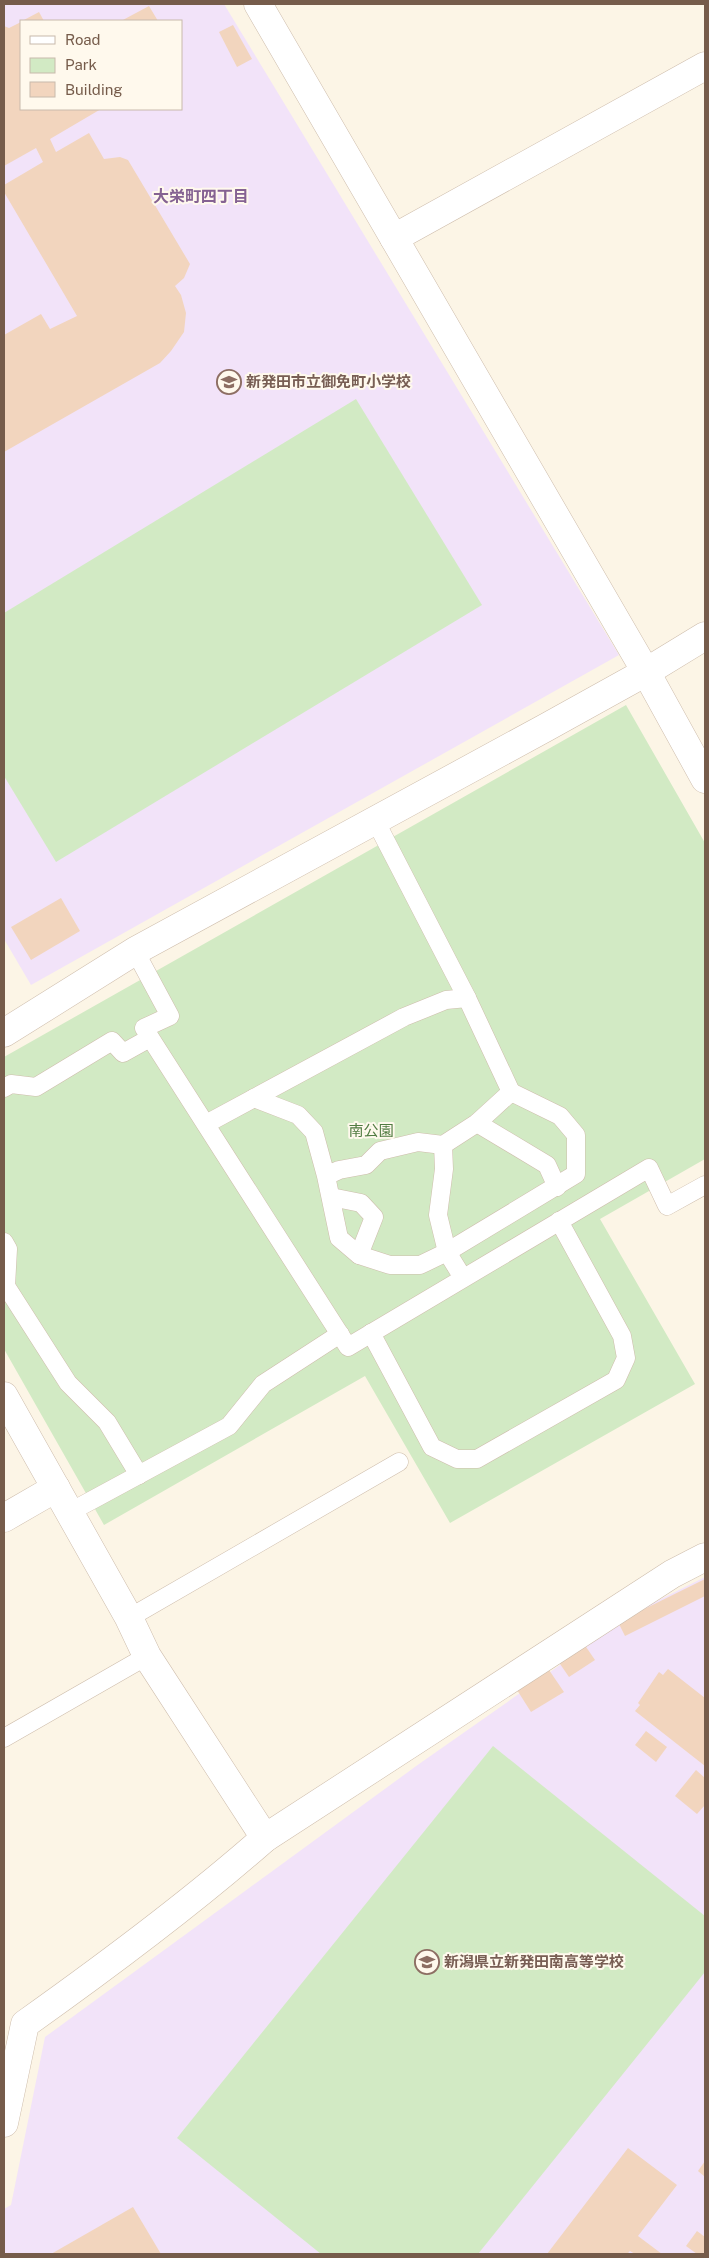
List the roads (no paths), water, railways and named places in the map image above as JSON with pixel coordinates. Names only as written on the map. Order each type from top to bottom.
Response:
[{"type":"street","points":[[258,4],[646,672],[705,779]]},
{"type":"street","points":[[394,238],[705,66]]},
{"type":"street","points":[[4,1033],[135,951],[646,672],[705,636]]},
{"type":"street","points":[[4,1396],[129,1618],[147,1656],[266,1838]]},
{"type":"street","points":[[4,1518],[56,1488]]},
{"type":"street","points":[[4,2123],[25,2024],[134,1945],[227,1872],[266,1838],[672,1574],[705,1557]]},
{"type":"lane","points":[[254,1098],[298,1115],[314,1132],[331,1196],[339,1238],[359,1255],[390,1265],[420,1265],[446,1252],[576,1174],[576,1135],[560,1116],[511,1092],[467,998],[375,820]]},
{"type":"lane","points":[[135,951],[170,1016],[144,1028],[348,1347],[649,1168],[667,1206],[705,1185]]},
{"type":"lane","points":[[206,1124],[404,1017],[446,1000],[467,998]]},
{"type":"lane","points":[[4,1088],[11,1084],[36,1087],[112,1041],[123,1053],[150,1038]]},
{"type":"lane","points":[[326,1176],[339,1170],[366,1165],[380,1151],[418,1142],[443,1145],[477,1123],[511,1092]]},
{"type":"lane","points":[[477,1123],[547,1165],[557,1187]]},
{"type":"lane","points":[[443,1145],[444,1169],[438,1215],[446,1252],[463,1278]]},
{"type":"lane","points":[[331,1196],[361,1203],[374,1217],[359,1255]]},
{"type":"lane","points":[[371,1334],[432,1448],[457,1459],[477,1459],[616,1380],[626,1358],[622,1336],[559,1221]]},
{"type":"lane","points":[[4,1242],[8,1249],[6,1286],[68,1384],[107,1422],[138,1475]]},
{"type":"lane","points":[[70,1512],[229,1426],[263,1384],[340,1334]]},
{"type":"lane","points":[[129,1618],[399,1462]]},
{"type":"lane","points":[[4,1738],[147,1656]]},
{"type":"place","name":"新発田市立御免町小学校","points":[[229,382]]},
{"type":"place","name":"新潟県立新発田南高等学校","points":[[427,1962]]},
{"type":"district","name":"大栄町四丁目","points":[[201,196]]},
{"type":"park label","name":"南公園","points":[[371,1131]]}]
